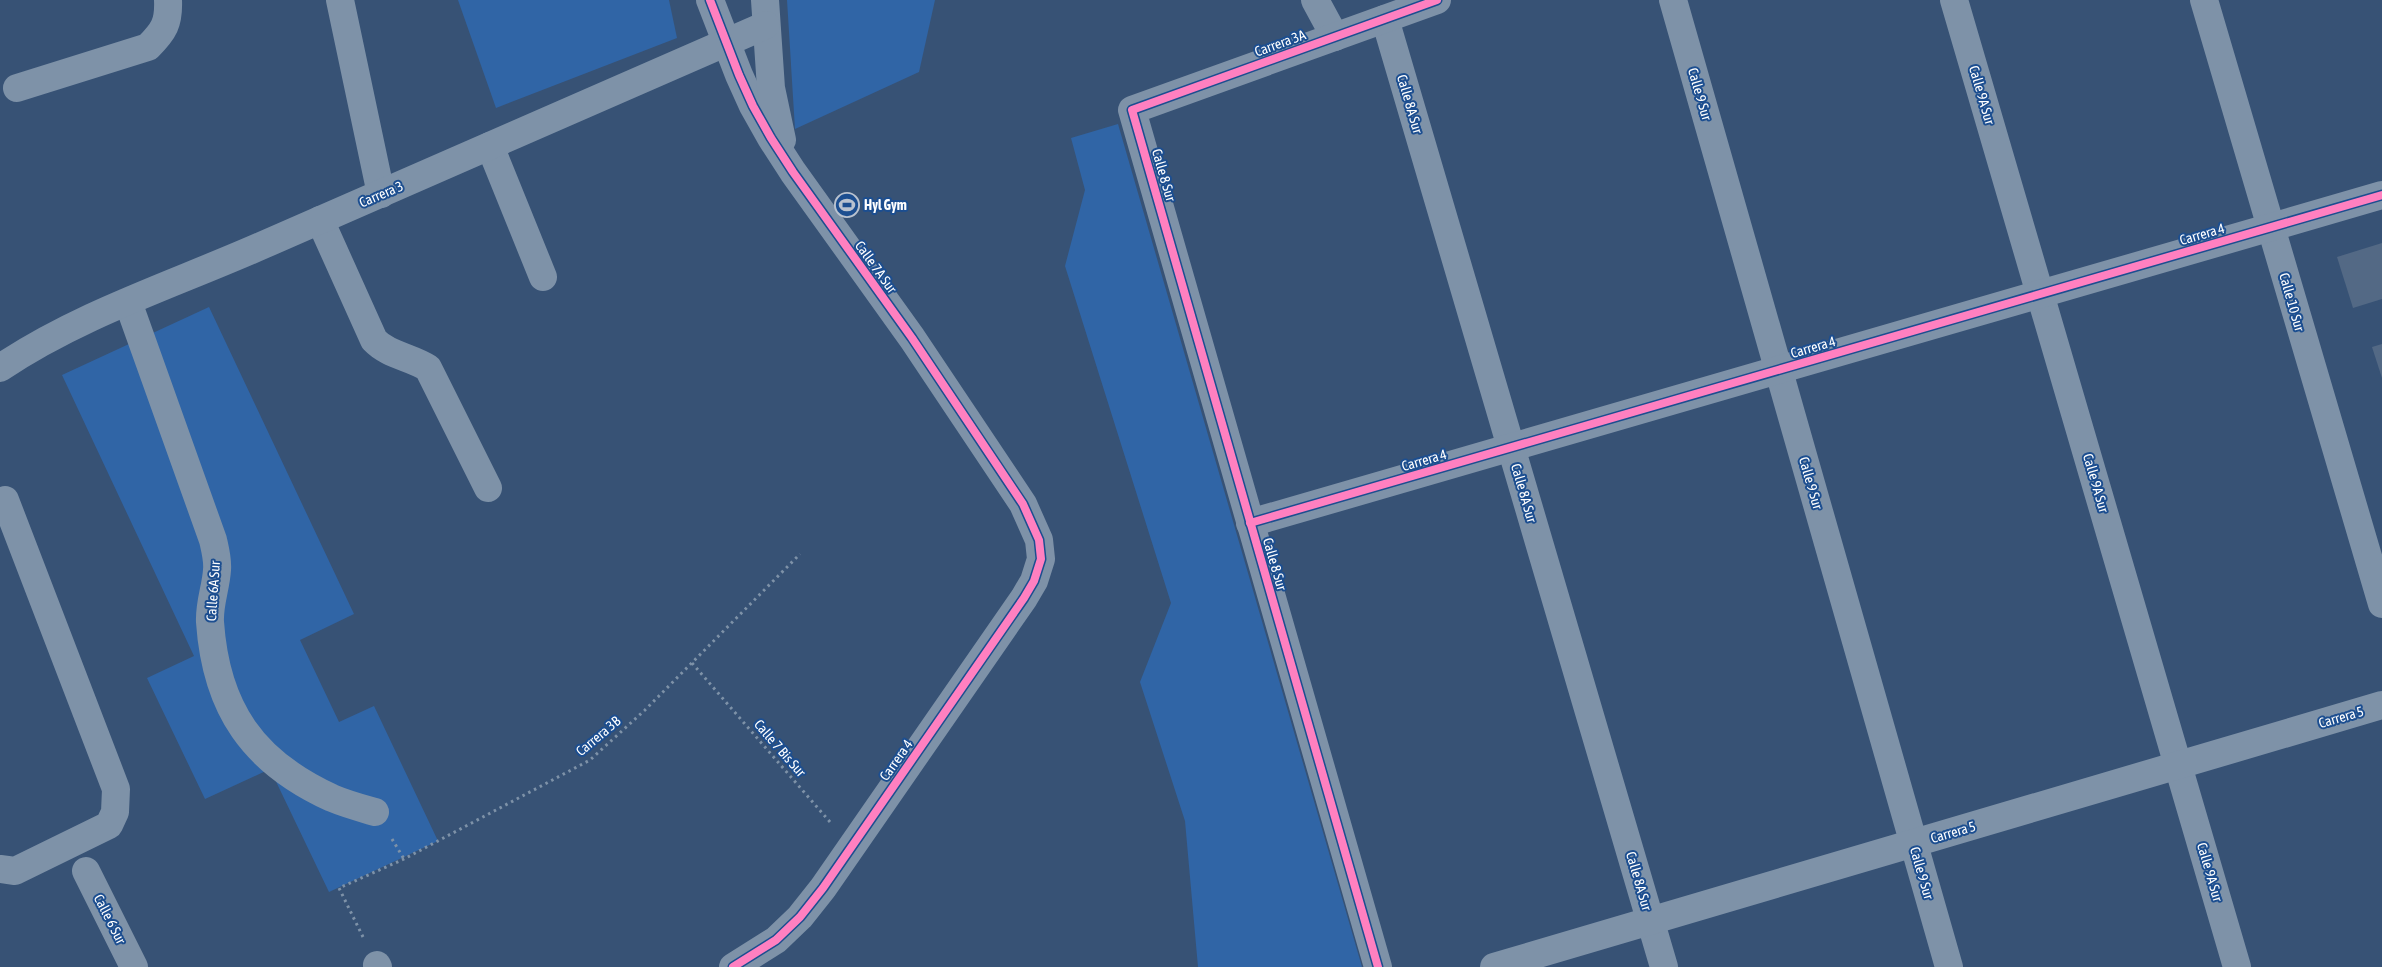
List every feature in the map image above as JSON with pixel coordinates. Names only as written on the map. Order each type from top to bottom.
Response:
[{"type":"street","points":[[17,88],[148,47],[162,33],[168,15],[168,0]]},
{"type":"street","points":[[340,0],[380,194]]},
{"type":"street","name":"Calle 7A Sur","points":[[710,0],[752,106],[792,172],[912,338],[1023,504],[1039,540]]},
{"type":"street","points":[[1315,0],[1335,37]]},
{"type":"street","name":"Carrera 3A","points":[[1132,110],[1436,0]]},
{"type":"street","name":"Calle 9 Sur","points":[[1674,0],[1949,967]]},
{"type":"street","name":"Calle 9A Sur","points":[[1954,0],[2237,967]]},
{"type":"street","name":"Calle 10 Sur","points":[[2204,0],[2382,604]]},
{"type":"street","name":"Carrera 3","points":[[0,368],[38,344],[77,324],[726,43],[765,13]]},
{"type":"street","name":"Calle 7A Sur","points":[[765,13],[775,117],[792,172]]},
{"type":"street","name":"Calle 8A Sur","points":[[1385,19],[1664,967]]},
{"type":"street","name":"Calle 8 Sur","points":[[1132,110],[1378,967]]},
{"type":"street","points":[[490,146],[543,277]]},
{"type":"street","name":"Carrera 4","points":[[1250,523],[2382,195]]},
{"type":"street","points":[[320,220],[374,340],[387,350],[415,360],[428,368],[488,488]]},
{"type":"street","name":"Calle 6A Sur","points":[[128,302],[213,540],[218,569],[213,591],[210,621],[220,685],[233,714],[246,735],[278,766],[334,799],[375,812]]},
{"type":"street","points":[[0,869],[15,871],[110,825],[115,812],[116,789],[5,500]]},
{"type":"street","name":"Carrera 4","points":[[746,963],[776,940],[800,917],[851,848],[1024,598],[1034,581],[1041,559],[1039,540]]},
{"type":"street","name":"Carrera 5","points":[[1494,967],[2382,705]]},
{"type":"street","name":"Calle 6 Sur","points":[[86,871],[134,967]]},
{"type":"shaded area","points":[[458,0],[669,0],[677,38],[496,108]]},
{"type":"shaded area","points":[[787,0],[935,0],[919,72],[795,129]]},
{"type":"shaded area","points":[[1118,124],[1362,967],[1198,967],[1185,821],[1140,682],[1171,603],[1065,266],[1085,190],[1071,138]]},
{"type":"shaded area","points":[[209,307],[354,614],[300,640],[339,722],[374,706],[438,841],[329,892],[270,769],[205,799],[147,678],[194,656],[62,375]]},
{"type":"building","points":[[2382,243],[2382,299],[2353,308],[2337,257]]},
{"type":"building","points":[[2382,344],[2382,378],[2372,347]]},
{"type":"cycle path","points":[[710,0],[739,75],[753,106],[771,138],[793,172],[912,338],[1023,504],[1039,540],[1041,559],[1034,581],[1024,598],[823,888],[800,917],[776,940],[733,967]]},
{"type":"cycle path","points":[[1378,967],[1132,110],[1437,0]]},
{"type":"cycle path","points":[[1250,523],[2382,195]]},
{"type":"place","name":"Hyl Gym","points":[[847,205]]}]
